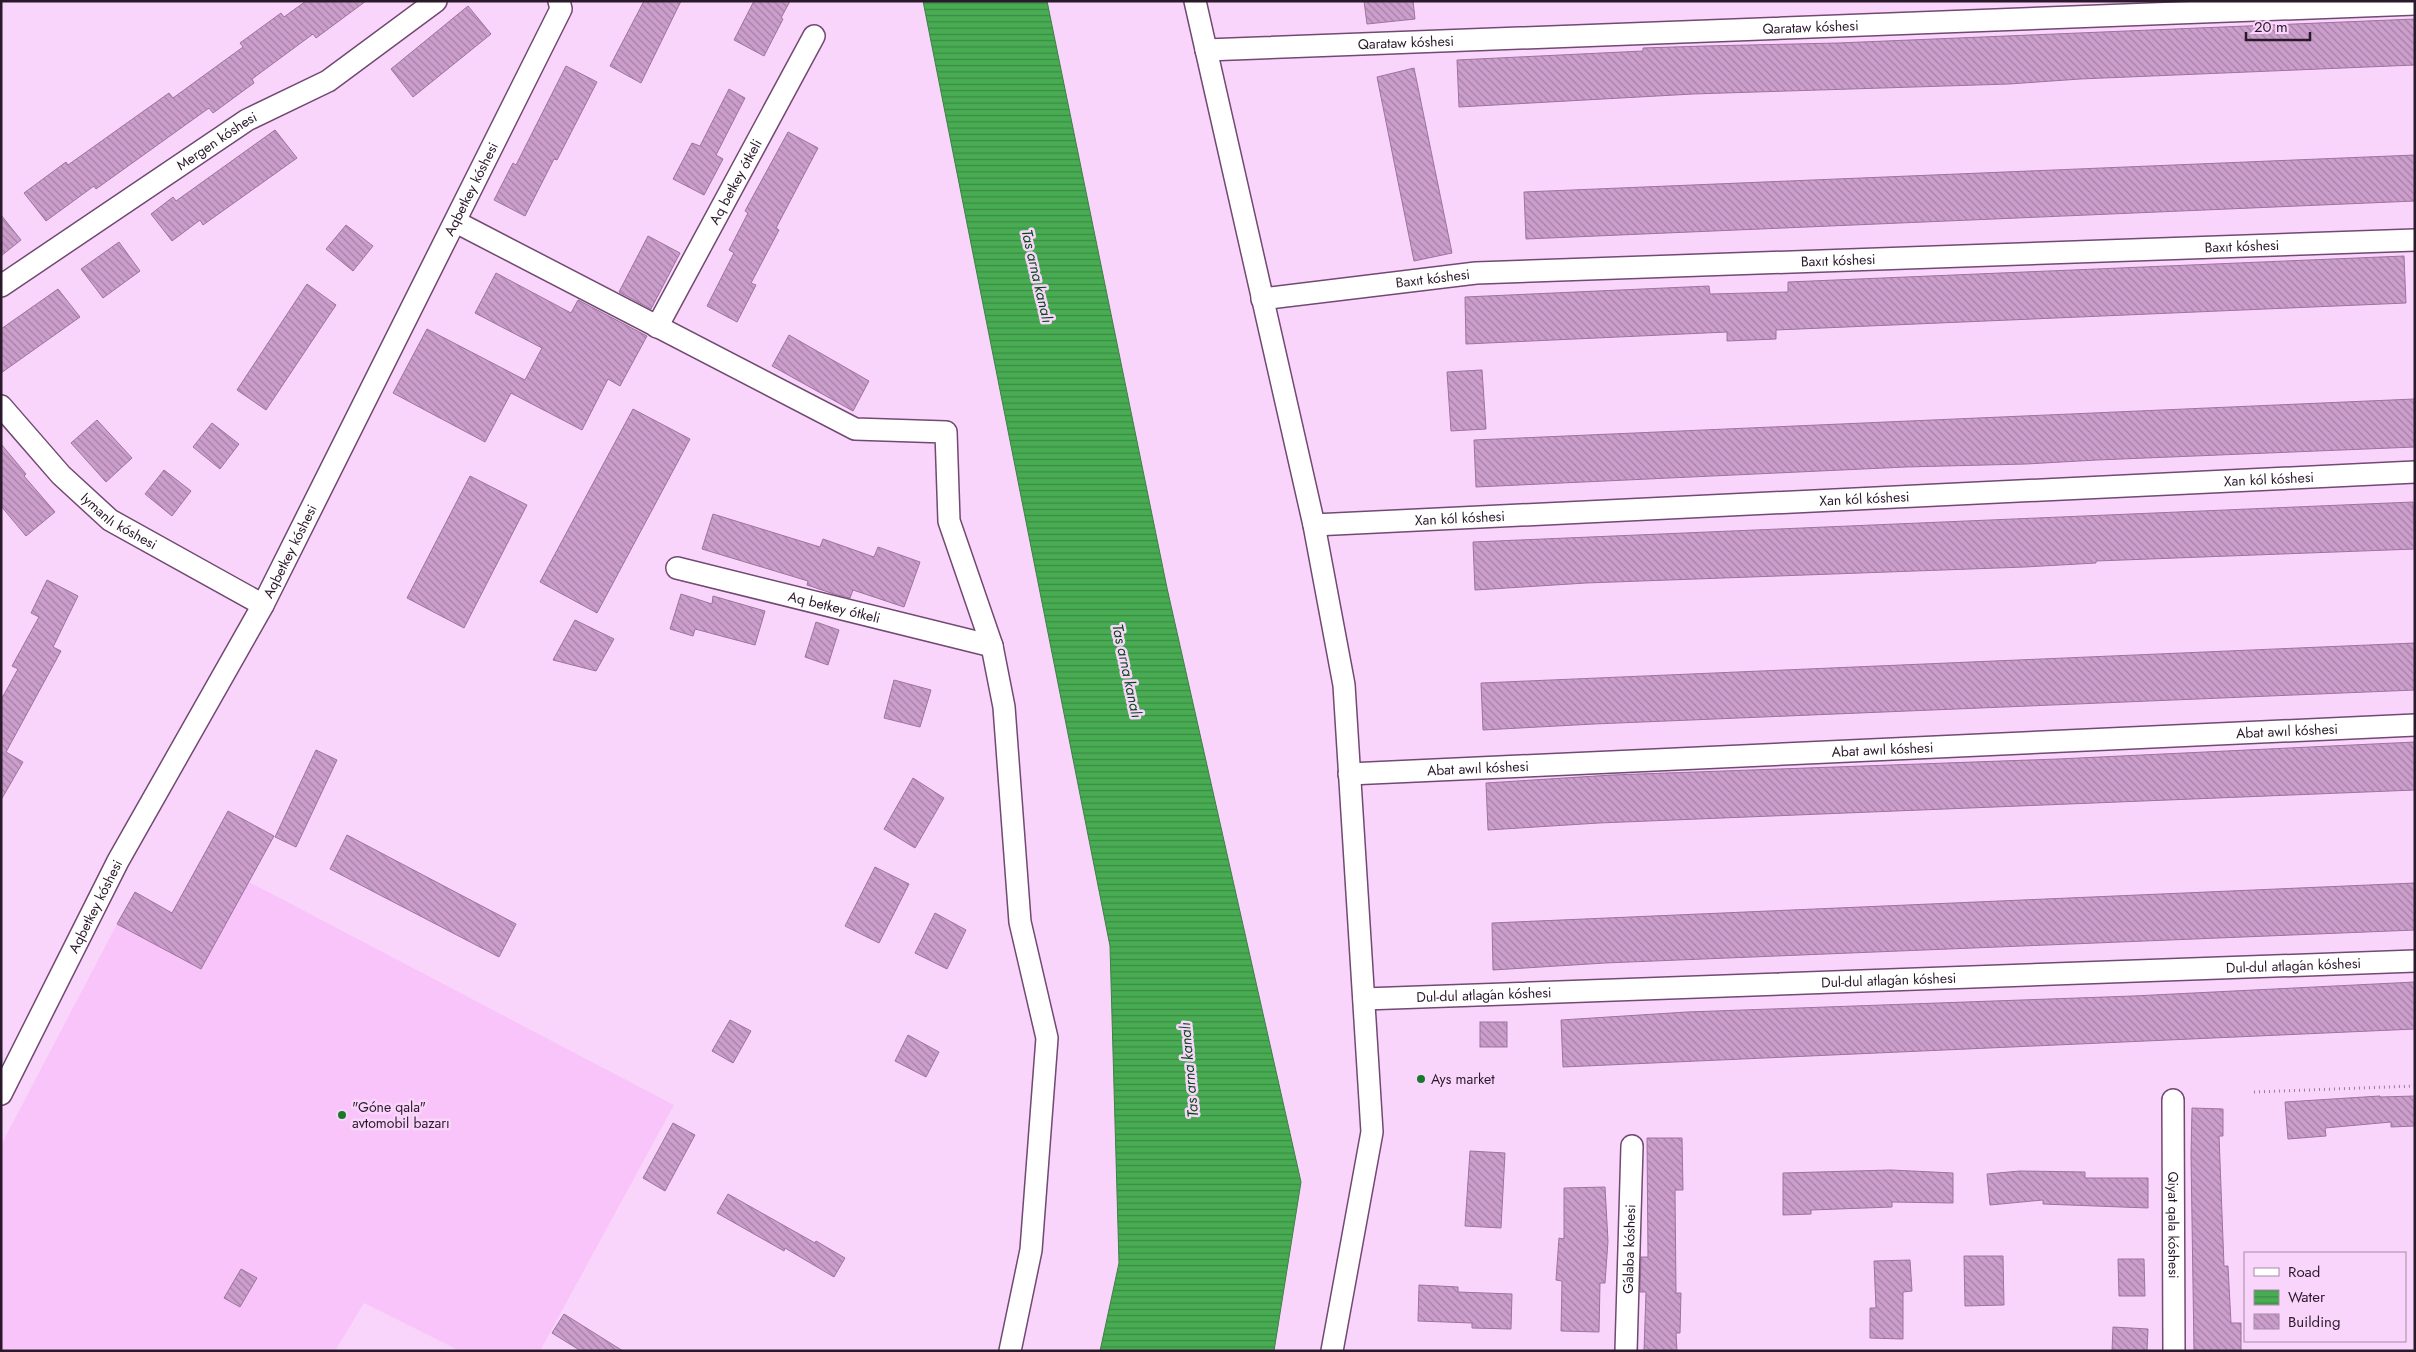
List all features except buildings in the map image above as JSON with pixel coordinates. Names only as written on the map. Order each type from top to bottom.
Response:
[{"type":"street","name":"Mergen kóshesi","points":[[1,286],[247,120],[328,81],[436,1]]},
{"type":"street","name":"Aqbetkey kóshesi","points":[[1,1094],[118,861],[263,605],[561,9],[560,1]]},
{"type":"street","points":[[1195,1],[1314,525],[1344,685],[1372,1132],[1332,1351]]},
{"type":"street","name":"Qarataw kóshesi","points":[[1206,50],[2415,4]]},
{"type":"street","name":"Aq betkey ótkeli","points":[[656,327],[814,36]]},
{"type":"street","points":[[456,222],[855,429],[946,432],[949,521],[992,646],[1004,707],[1020,922],[1047,1038],[1031,1250],[1010,1351]]},
{"type":"street","name":"Baxıt kóshesi","points":[[1262,299],[1476,272],[2415,240]]},
{"type":"street","name":"Iymanlı kóshesi","points":[[1,406],[61,475],[110,520],[263,605]]},
{"type":"street","name":"Xan kól kóshesi","points":[[1314,525],[2415,472]]},
{"type":"street","name":"Aq betkey ótkeli","points":[[677,568],[992,646]]},
{"type":"street","name":"Abat awıl kóshesi","points":[[1349,774],[2415,725]]},
{"type":"street","name":"Dul-dul atlaǵan kóshesi","points":[[1364,999],[2415,961]]},
{"type":"street","name":"Qiyat qala kóshesi","points":[[2173,1100],[2174,1351]]},
{"type":"street","name":"Ǵalaba kóshesi","points":[[1626,1351],[1632,1146]]},
{"type":"path","points":[[2254,1092],[2415,1086]]},
{"type":"shaded area","name":"\"Góne qala\" avtomobil bazarı","points":[[249,882],[674,1105],[540,1351],[460,1351],[364,1303],[335,1351],[1,1351],[1,1145],[117,924],[201,969]]},
{"type":"water","name":"Tas arna kanalı","points":[[923,1],[1047,1],[1167,588],[1301,1182],[1274,1351],[1100,1351],[1119,1263],[1110,946]]},
{"type":"place","name":"Ays market","points":[[1421,1079]]},
{"type":"place","name":"\"Góne qala\" avtomobil bazarı","points":[[342,1115]]}]
